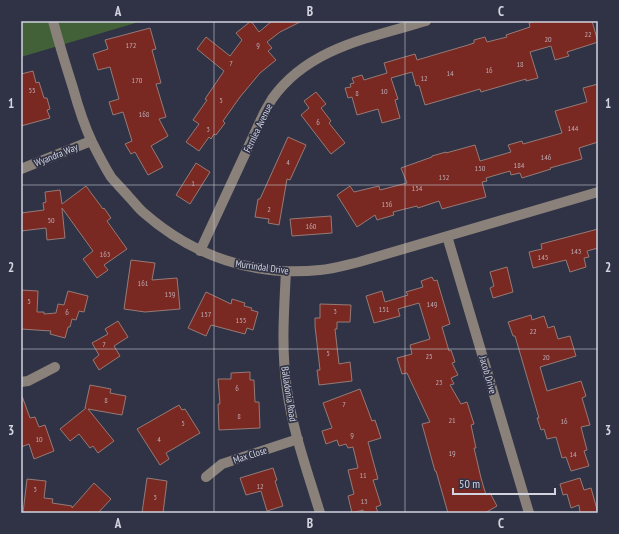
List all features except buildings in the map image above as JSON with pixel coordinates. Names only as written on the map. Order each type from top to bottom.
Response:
[{"type":"street","name":"Murrindal Drive","points":[[53,21],[80,111],[91,141],[112,177],[142,212],[169,233],[200,251],[222,260],[267,270],[321,270],[338,267],[598,192]]},
{"type":"street","name":"Fernlea Avenue","points":[[200,251],[264,113],[272,100],[291,78],[315,59],[341,46],[426,21]]},
{"type":"street","name":"Wyandra Way","points":[[21,169],[91,141]]},
{"type":"street","name":"Jacob Drive","points":[[447,236],[529,513]]},
{"type":"street","name":"Balladonia Road","points":[[286,271],[283,331],[285,376],[290,408],[320,513]]},
{"type":"street","points":[[21,382],[28,381],[55,367]]},
{"type":"street","name":"Max Close","points":[[206,477],[222,464],[298,439]]},
{"type":"green space","points":[[21,21],[142,21],[21,57]]}]
